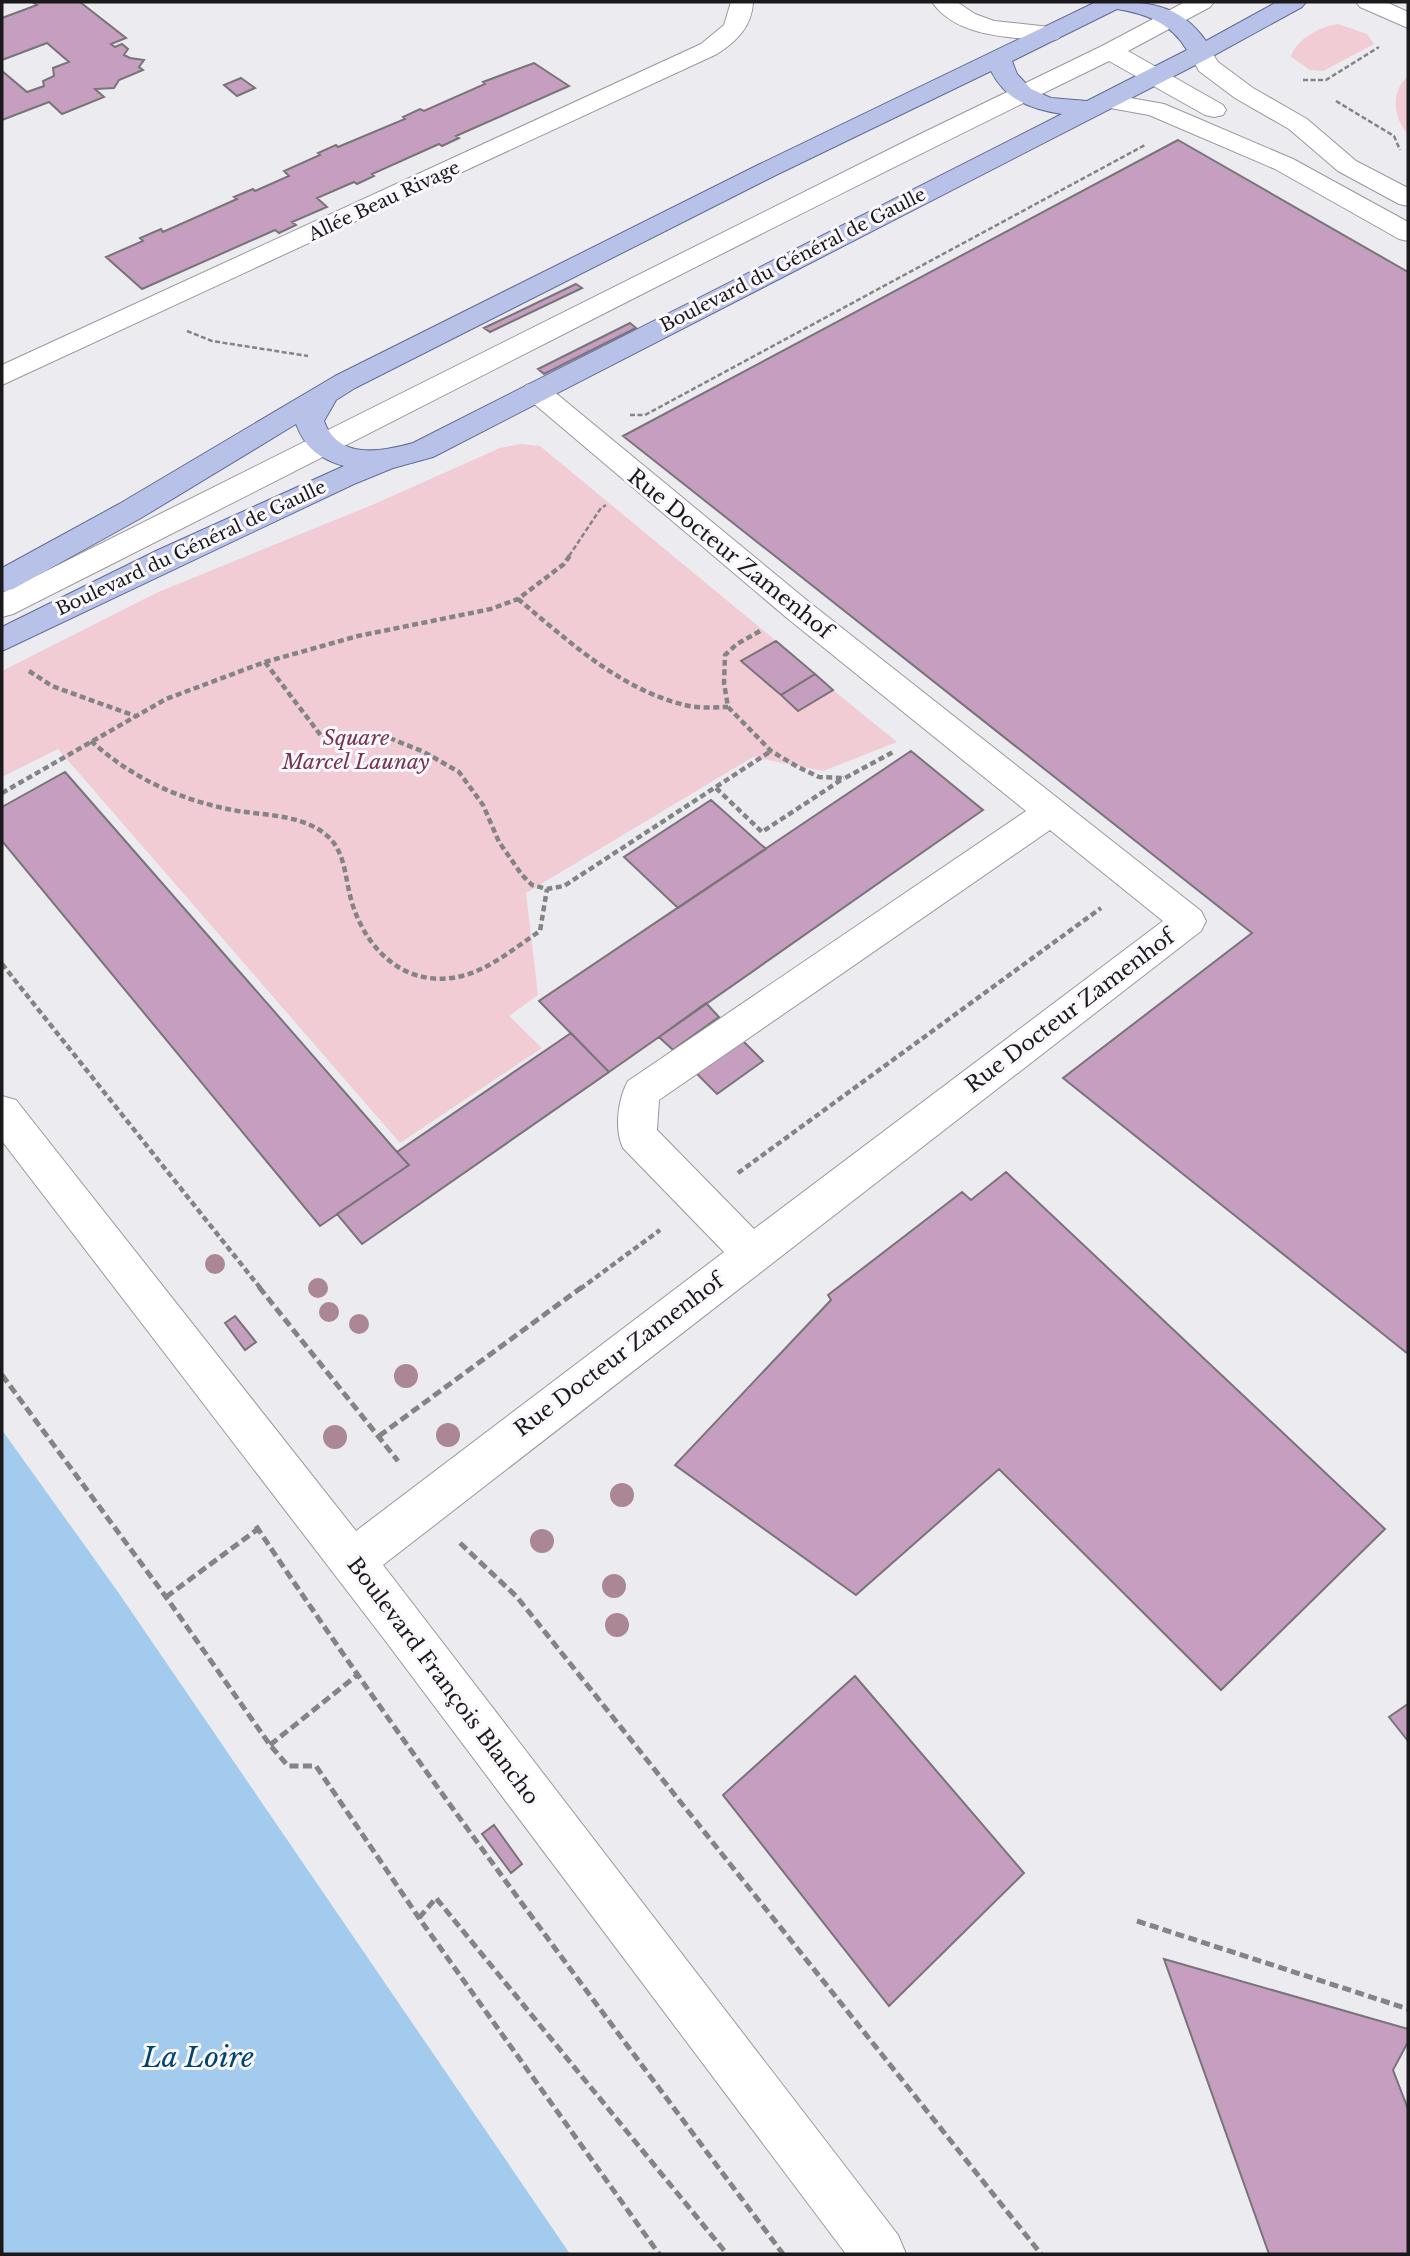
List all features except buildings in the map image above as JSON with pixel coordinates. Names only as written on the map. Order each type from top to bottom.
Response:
[{"type":"main road","points":[[2,581],[130,511],[324,395],[767,170],[1114,2],[1147,7],[1172,17],[1192,34],[1201,53]]},
{"type":"main road","name":"Boulevard du Général de Gaulle","points":[[2,640],[169,556],[383,461],[423,450],[1201,53],[1294,2]]},
{"type":"main road","points":[[999,59],[1007,82],[1019,94],[1048,105],[1098,105]]},
{"type":"main road","name":"Boulevard du Général de Gaulle","points":[[324,395],[310,421],[314,435],[338,455],[357,460],[383,461]]},
{"type":"street","name":"Allée Beau Rivage","points":[[2,376],[709,49],[732,34],[741,15],[742,2]]},
{"type":"street","points":[[944,2],[951,9],[984,27],[1050,34]]},
{"type":"street","name":"Boulevard du Général de Gaulle","points":[[2,606],[1019,94],[1110,51],[1202,2]]},
{"type":"street","points":[[1368,2],[1408,21]]},
{"type":"street","points":[[984,27],[985,43],[999,59]]},
{"type":"street","points":[[1110,51],[1408,233]]},
{"type":"street","points":[[1201,53],[1208,66],[1244,93],[1298,124],[1347,166],[1408,198]]},
{"type":"street","points":[[1098,105],[1155,109],[1186,123],[1278,153],[1347,166]]},
{"type":"street","name":"Rue Docteur Zamenhof","points":[[352,1561],[1188,921],[798,610],[536,391]]},
{"type":"street","points":[[752,1254],[637,1136],[642,1092],[1051,811]]},
{"type":"street","name":"Boulevard François Blancho","points":[[2,1112],[352,1561],[879,2254]]},
{"type":"path","points":[[1244,93],[1271,81],[1326,80],[1384,45]]},
{"type":"path","points":[[1303,80],[1309,85]]},
{"type":"path","points":[[1333,99],[1394,136],[1402,153]]},
{"type":"path","points":[[563,416],[645,415],[1186,123]]},
{"type":"path","points":[[158,304],[188,331],[212,341],[313,357]]},
{"type":"path","points":[[2,793],[166,699],[265,662],[359,636],[491,610],[518,599],[564,564],[601,508],[642,481]]},
{"type":"path","points":[[518,599],[578,648],[635,684],[681,705],[728,707]]},
{"type":"path","points":[[726,656],[724,682],[728,707],[771,751],[819,777],[845,778]]},
{"type":"path","points":[[265,662],[322,737],[392,739],[424,752],[459,772],[483,805],[499,842],[522,875],[532,885],[547,889],[564,886],[771,751]]},
{"type":"path","points":[[27,670],[52,686],[135,716]]},
{"type":"path","points":[[91,741],[119,766],[166,788],[232,810],[275,816],[314,827],[333,839],[345,860],[353,907],[381,956],[398,971],[432,980],[464,976],[540,931],[546,914],[544,900],[547,889]]},
{"type":"path","points":[[716,788],[762,832],[845,778],[895,751]]},
{"type":"path","points":[[379,1436],[1100,910],[1132,876]]},
{"type":"path","points":[[2,964],[402,1466]]},
{"type":"path","points":[[2,1375],[166,1597],[270,1745],[288,1766],[316,1766],[419,1918],[659,2254]]},
{"type":"path","points":[[250,1518],[356,1676],[783,2254]]},
{"type":"path","points":[[166,1597],[258,1529]]},
{"type":"path","points":[[454,1537],[517,1597],[1041,2254]]},
{"type":"path","points":[[270,1745],[356,1676]]},
{"type":"path","points":[[419,1918],[436,1898],[727,2254]]},
{"type":"path","points":[[1137,1920],[1408,2009]]},
{"type":"green space","points":[[1338,24],[1367,34],[1374,44],[1323,71],[1310,70],[1291,57],[1298,45],[1310,35]]},
{"type":"green space","points":[[1408,76],[1408,134],[1399,120],[1396,97],[1402,82]]},
{"type":"green space","name":"Square Marcel Launay","points":[[521,444],[540,446],[776,641],[741,661],[798,710],[833,690],[897,742],[823,771],[753,757],[526,893],[538,995],[509,1016],[542,1048],[400,1143],[58,749],[2,777],[2,671],[156,593],[372,505],[500,448]]},
{"type":"water","name":"La Loire","points":[[2,1430],[118,1592],[570,2254],[2,2254]]}]
